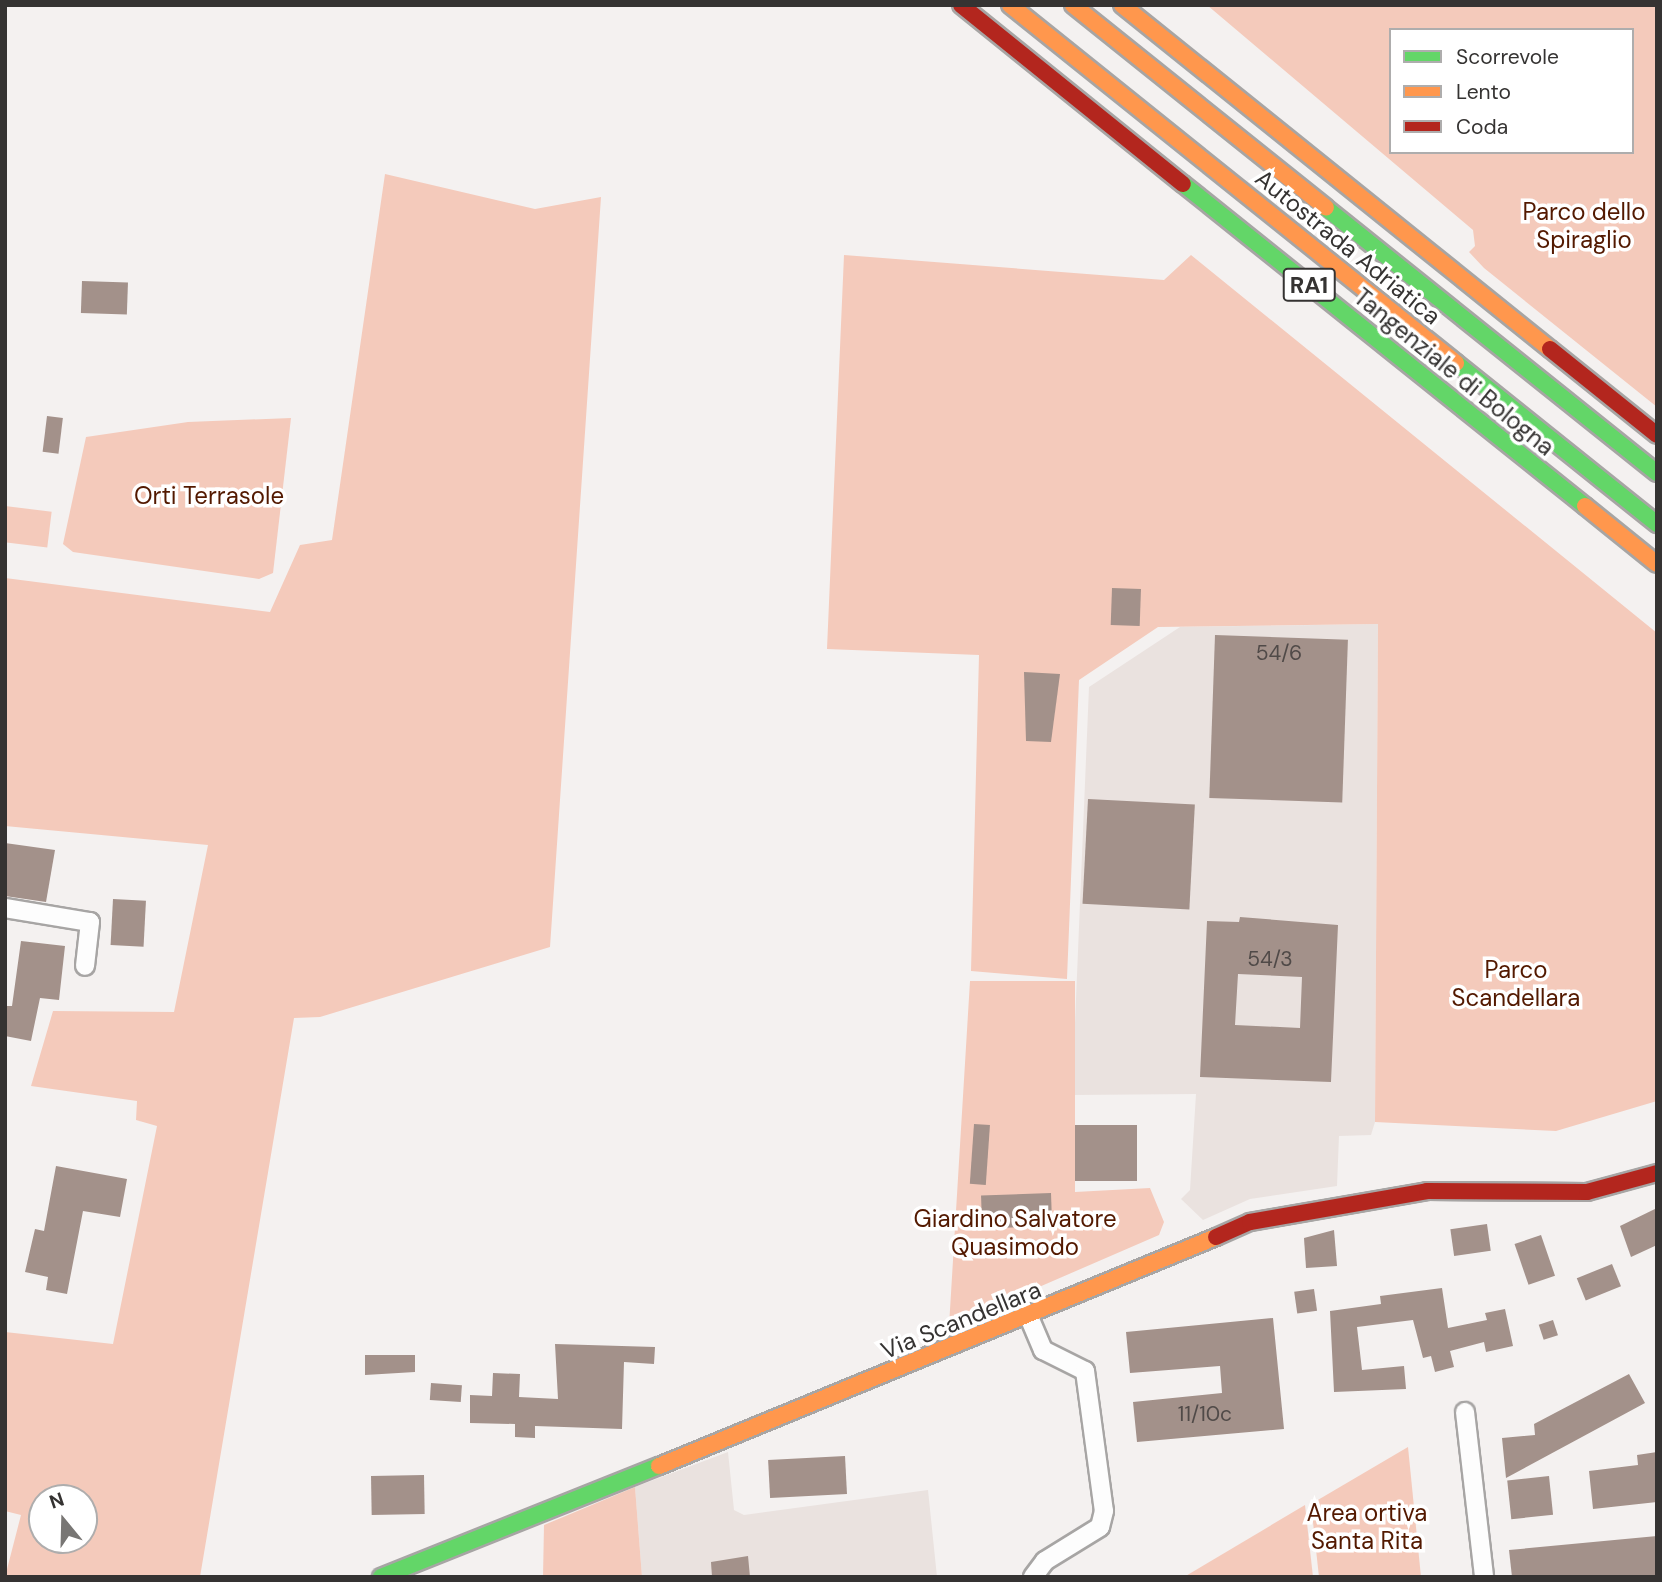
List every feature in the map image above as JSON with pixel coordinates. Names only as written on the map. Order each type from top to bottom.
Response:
[{"type":"main road","name":"Tangenziale di Bologna","points":[[961,5],[1657,564]]},
{"type":"main road","name":"Autostrada Adriatica","points":[[1010,5],[1657,524]]},
{"type":"main road","name":"Autostrada Adriatica","points":[[1073,5],[1657,474]]},
{"type":"main road","points":[[1122,5],[1657,435]]},
{"type":"main road","name":"Via Scandellara","points":[[381,1577],[1029,1317],[1162,1255],[1283,1211],[1427,1192],[1587,1192],[1657,1173]]},
{"type":"street","points":[[5,908],[90,922],[85,967]]},
{"type":"street","points":[[1029,1317],[1043,1350],[1085,1371],[1104,1511],[1100,1527],[1045,1561],[1033,1577]]},
{"type":"street","points":[[1465,1412],[1484,1577]]},
{"type":"shaded area","points":[[1378,624],[1375,1122],[1371,1135],[1339,1136],[1337,1186],[1250,1199],[1203,1220],[1181,1199],[1190,1190],[1196,1094],[1072,1095],[1089,687],[1180,627]]},
{"type":"shaded area","points":[[728,1452],[734,1510],[744,1515],[928,1490],[937,1577],[642,1577],[635,1487]]},
{"type":"green space","name":"Parco dello Spiraglio","points":[[1207,5],[1657,5],[1657,407],[1484,268],[1469,252],[1475,246],[1473,230]]},
{"type":"green space","points":[[385,174],[535,209],[601,197],[550,947],[320,1017],[294,1018],[200,1577],[5,1577],[21,1515],[5,1511],[5,1332],[113,1344],[157,1126],[136,1120],[137,1101],[31,1086],[53,1011],[174,1012],[208,845],[5,826],[5,578],[270,612],[300,545],[332,540]]},
{"type":"green space","name":"Parco Scandellara","points":[[844,255],[1164,280],[1191,255],[1657,633],[1657,1101],[1556,1131],[1375,1122],[1378,624],[1158,627],[1079,680],[1067,979],[971,971],[979,655],[827,649]]},
{"type":"green space","name":"Orti Terrasole","points":[[291,418],[273,573],[259,579],[73,552],[63,544],[86,437],[188,422]]},
{"type":"green space","points":[[5,506],[52,512],[47,547],[5,542]]},
{"type":"green space","name":"Giardino Salvatore Quasimodo","points":[[970,981],[1075,981],[1075,1192],[1150,1188],[1164,1222],[1159,1235],[949,1326]]},
{"type":"green space","name":"Area ortiva Santa Rita","points":[[1408,1447],[1421,1577],[1319,1577],[1311,1504]]},
{"type":"green space","points":[[635,1487],[642,1577],[543,1577],[544,1525]]},
{"type":"green space","points":[[1305,1505],[1313,1577],[1184,1577]]},
{"type":"building","points":[[82,281],[128,283],[127,315],[81,313]]},
{"type":"building","points":[[47,416],[63,418],[58,454],[43,452]]},
{"type":"building","points":[[1112,588],[1141,589],[1140,626],[1111,625]]},
{"type":"building","points":[[1215,635],[1348,640],[1342,803],[1209,798]]},
{"type":"building","points":[[1024,672],[1060,674],[1051,742],[1026,741]]},
{"type":"building","points":[[1088,799],[1195,805],[1189,909],[1083,904]]},
{"type":"building","points":[[5,843],[55,850],[46,902],[5,896]]},
{"type":"building","points":[[113,899],[146,901],[144,947],[111,945]]},
{"type":"building","points":[[1240,917],[1338,925],[1331,1082],[1200,1077],[1207,921],[1239,922]],"holes":[[[1238,974],[1302,977],[1300,1028],[1235,1025]]]},
{"type":"building","points":[[21,941],[65,946],[59,1000],[40,998],[31,1041],[5,1036],[5,1006],[12,1006]]},
{"type":"building","points":[[974,1124],[990,1125],[986,1185],[970,1184]]},
{"type":"building","points":[[1075,1125],[1137,1125],[1137,1181],[1075,1181]]},
{"type":"building","points":[[56,1166],[127,1179],[120,1217],[83,1211],[67,1294],[46,1290],[48,1277],[25,1272],[35,1229],[44,1231]]},
{"type":"building","points":[[1051,1193],[1052,1226],[982,1228],[981,1195]]},
{"type":"building","points":[[1657,1208],[1657,1245],[1631,1257],[1620,1226]]},
{"type":"building","points":[[1487,1224],[1491,1251],[1454,1256],[1450,1229]]},
{"type":"building","points":[[1334,1230],[1337,1266],[1306,1268],[1304,1238]]},
{"type":"building","points":[[1541,1235],[1555,1276],[1529,1285],[1515,1244]]},
{"type":"building","points":[[1612,1264],[1621,1286],[1586,1300],[1577,1278]]},
{"type":"building","points":[[1442,1288],[1448,1328],[1487,1320],[1485,1313],[1505,1309],[1513,1346],[1486,1352],[1484,1342],[1450,1351],[1454,1367],[1435,1372],[1431,1356],[1423,1358],[1413,1320],[1357,1327],[1362,1370],[1404,1366],[1406,1389],[1334,1392],[1330,1311],[1381,1304],[1380,1296]]},
{"type":"building","points":[[1314,1289],[1317,1311],[1297,1314],[1294,1292]]},
{"type":"building","points":[[1273,1318],[1284,1429],[1137,1442],[1133,1402],[1222,1393],[1220,1366],[1130,1373],[1126,1332]]},
{"type":"building","points":[[1553,1320],[1558,1335],[1544,1340],[1539,1325]]},
{"type":"building","points":[[555,1344],[655,1347],[654,1364],[624,1362],[622,1429],[535,1426],[535,1438],[515,1437],[515,1424],[470,1423],[470,1395],[492,1396],[493,1373],[520,1374],[519,1397],[558,1399]]},
{"type":"building","points":[[365,1355],[415,1355],[415,1372],[365,1375]]},
{"type":"building","points":[[1629,1374],[1645,1403],[1506,1478],[1502,1438],[1535,1435],[1534,1424]]},
{"type":"building","points":[[431,1383],[462,1385],[461,1402],[430,1400]]},
{"type":"building","points":[[1657,1452],[1657,1502],[1593,1509],[1589,1471],[1638,1465],[1637,1455]]},
{"type":"building","points":[[845,1456],[847,1494],[770,1498],[768,1460]]},
{"type":"building","points":[[424,1475],[425,1514],[372,1515],[371,1476]]},
{"type":"building","points":[[1549,1476],[1553,1515],[1511,1519],[1507,1480]]},
{"type":"building","points":[[1657,1536],[1657,1577],[1512,1577],[1509,1550]]},
{"type":"building","points":[[748,1556],[750,1577],[712,1577],[711,1562]]},
{"type":"traffic: fast","points":[[1183,184],[1585,506]]},
{"type":"traffic: fast","points":[[1326,208],[1657,473]]},
{"type":"traffic: fast","points":[[1456,363],[1657,524]]},
{"type":"traffic: fast","points":[[381,1577],[659,1466]]},
{"type":"traffic: slow","points":[[1010,5],[1456,363]]},
{"type":"traffic: slow","points":[[1073,5],[1326,208]]},
{"type":"traffic: slow","points":[[1122,5],[1550,349]]},
{"type":"traffic: slow","points":[[1585,506],[1657,564]]},
{"type":"traffic: slow","points":[[659,1466],[1216,1237]]},
{"type":"traffic: jam","points":[[961,5],[1183,184]]},
{"type":"traffic: jam","points":[[1550,349],[1657,435]]},
{"type":"traffic: jam","points":[[1216,1237],[1250,1222],[1427,1191],[1587,1192],[1657,1173]]}]
